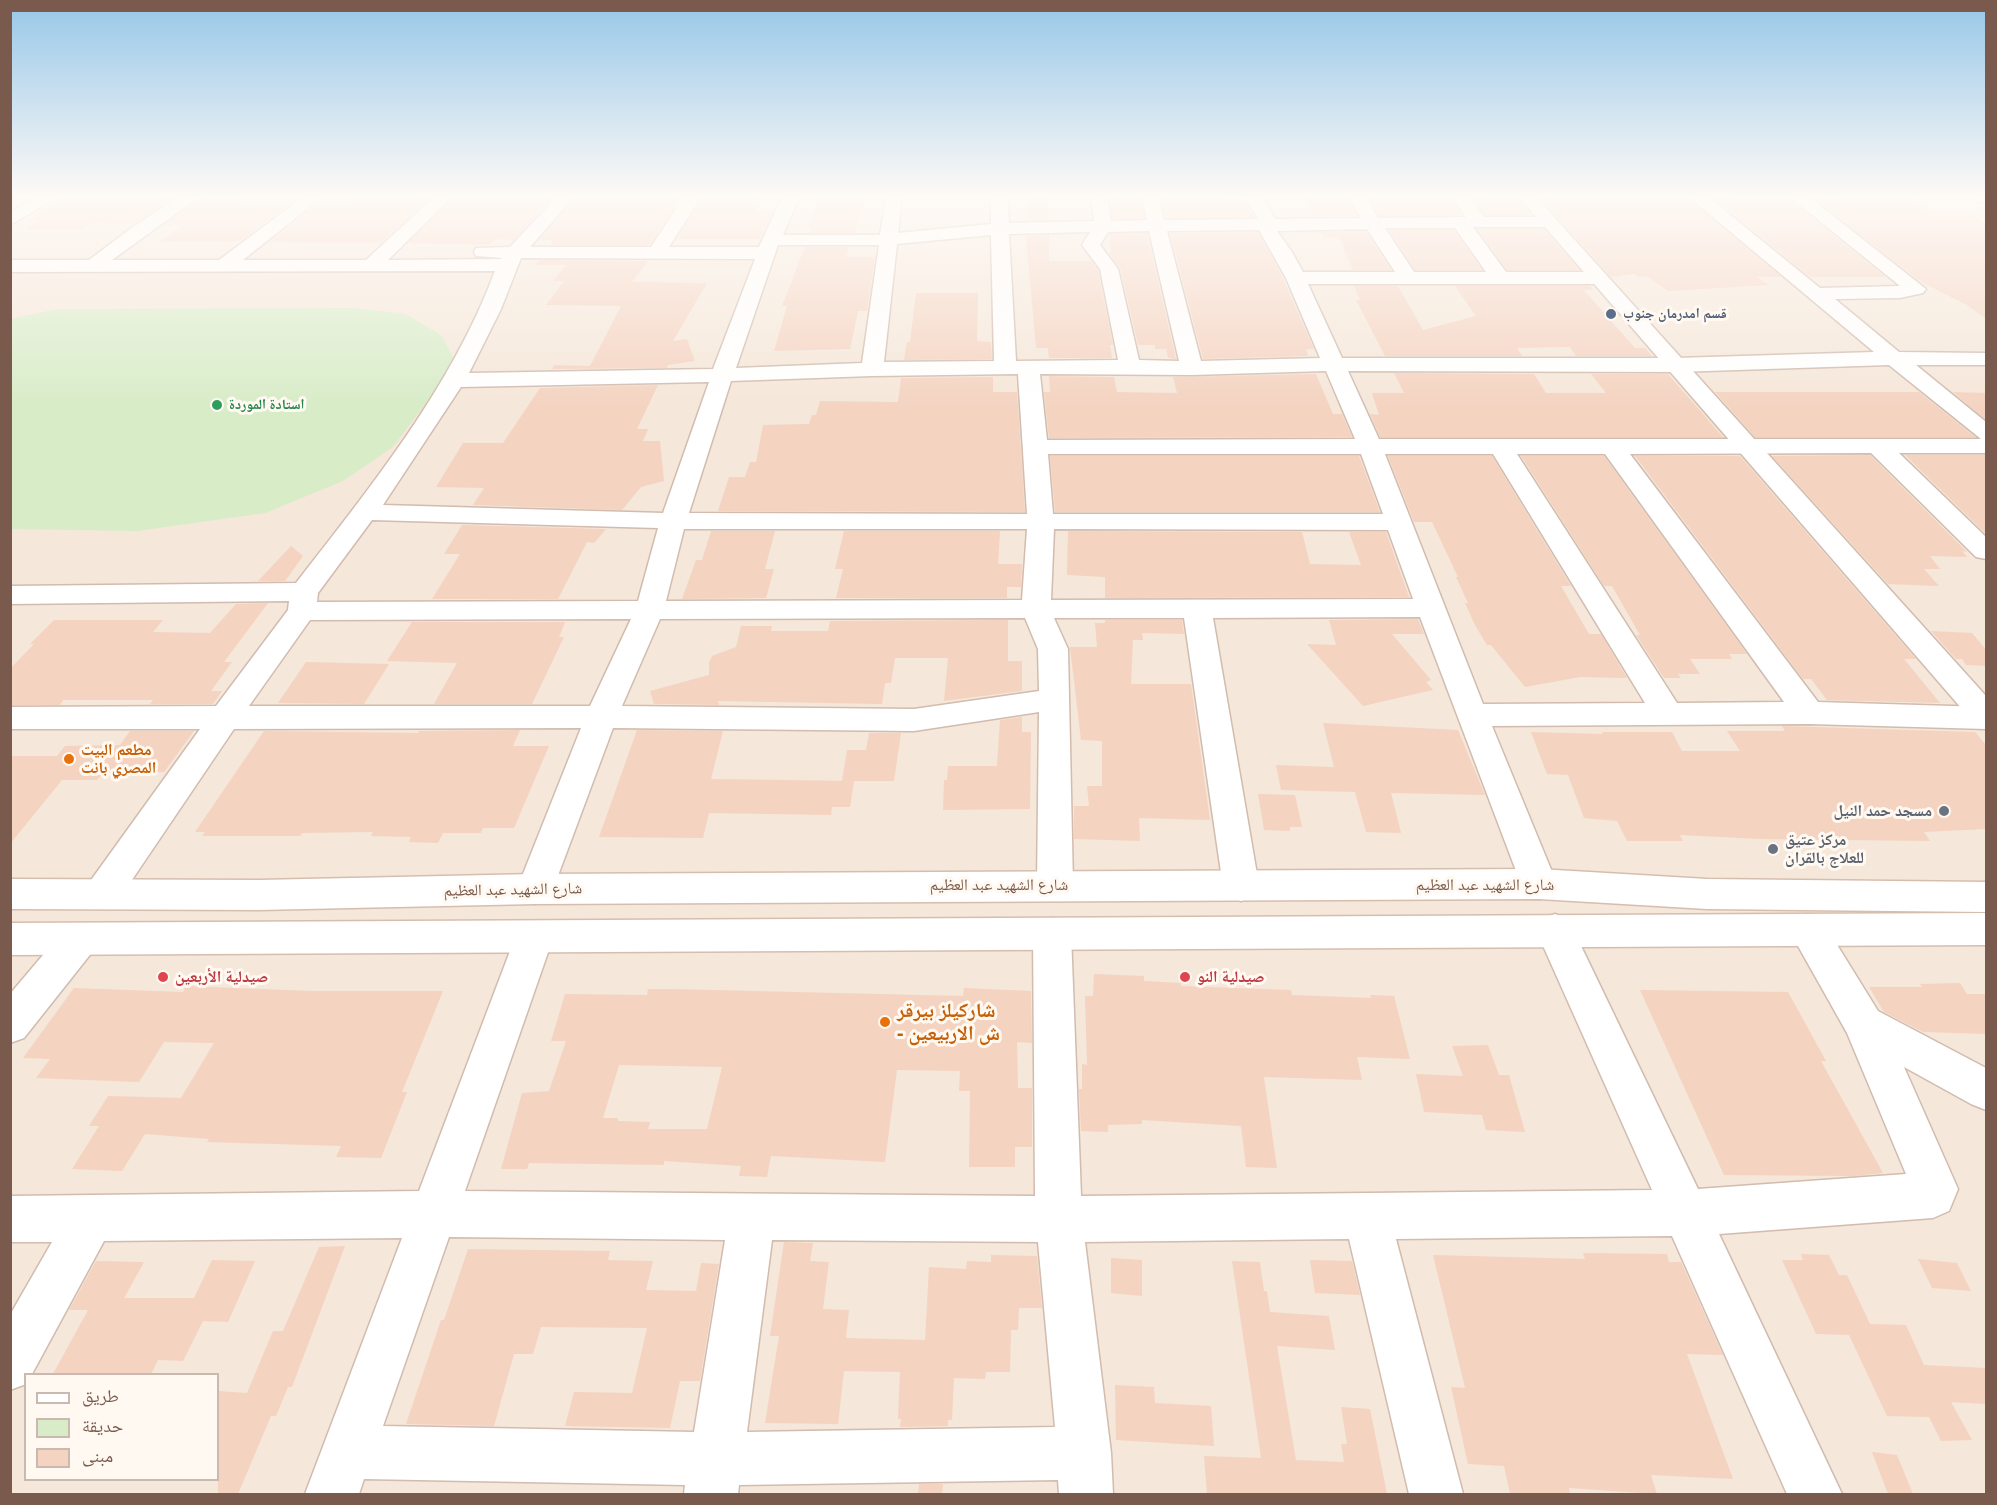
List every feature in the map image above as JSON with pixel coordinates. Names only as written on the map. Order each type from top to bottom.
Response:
[{"type":"street","points":[[102,894],[454,380],[491,309],[507,267]]},
{"type":"street","points":[[535,889],[601,717],[650,609],[672,520],[762,267]]},
{"type":"street","points":[[872,369],[883,267]]},
{"type":"street","points":[[1005,267],[1017,368],[1035,447],[1041,522],[1036,609],[1053,649],[1055,885]]},
{"type":"street","points":[[1108,267],[1131,366]]},
{"type":"street","points":[[1167,267],[1192,368]]},
{"type":"street","points":[[1291,267],[1371,448],[1471,715],[1539,884]]},
{"type":"street","points":[[1401,267],[1409,279]]},
{"type":"street","points":[[1493,267],[1501,279]]},
{"type":"street","points":[[1589,267],[1986,717]]},
{"type":"street","points":[[1782,267],[1986,433]]},
{"type":"street","points":[[1814,294],[1900,292],[1916,289],[1888,267]]},
{"type":"street","points":[[1296,278],[1598,278]]},
{"type":"street","points":[[454,380],[722,375],[872,369],[1131,366],[1192,368],[1335,363],[1676,365],[1896,358],[1986,359]]},
{"type":"street","points":[[1876,445],[1986,550]]},
{"type":"street","points":[[1500,446],[1669,715]]},
{"type":"street","points":[[1612,446],[1809,713]]},
{"type":"street","points":[[1035,447],[1986,446]]},
{"type":"street","points":[[365,512],[672,520],[1400,522]]},
{"type":"street","points":[[10,595],[650,609],[1431,608]]},
{"type":"street","points":[[1197,610],[1241,886]]},
{"type":"street","points":[[10,718],[601,717],[914,720],[1055,699]]},
{"type":"street","points":[[1471,715],[1809,713],[1986,717]]},
{"type":"street","name":"شارع الشهيد عبد العظيم","points":[[10,894],[260,895],[535,889],[1539,884],[1707,894],[1986,897]]},
{"type":"street","points":[[1707,894],[1724,930]]},
{"type":"street","points":[[230,938],[260,895]]},
{"type":"street","points":[[10,939],[1986,929]]},
{"type":"street","points":[[1555,930],[1815,1494]]},
{"type":"street","points":[[10,1219],[434,1214],[1059,1219],[1685,1213],[1934,1194],[1935,1189],[1864,1024],[1808,930]]},
{"type":"street","points":[[534,938],[339,1473],[714,1477],[1085,1474],[1059,1219],[1052,934]]},
{"type":"street","points":[[10,1025],[79,940]]},
{"type":"street","points":[[1864,1024],[1986,1090]]},
{"type":"street","points":[[1367,1215],[1437,1494]]},
{"type":"street","points":[[714,1477],[752,1216]]},
{"type":"street","points":[[10,1365],[92,1217]]},
{"type":"shaded area","points":[[10,267],[1986,267],[1986,1494],[11,1494]]},
{"type":"green space","name":"استادة الموردة","points":[[353,308],[406,314],[442,336],[456,363],[393,447],[343,481],[265,513],[137,531],[11,529],[11,319],[57,309]]},
{"type":"building","points":[[564,267],[643,267],[632,282],[707,283],[673,341],[687,339],[695,361],[668,365],[667,368],[552,369],[554,365],[590,366],[621,306],[546,305],[564,281],[553,281]]},
{"type":"building","points":[[797,267],[873,267],[867,311],[858,311],[850,349],[774,351],[787,306],[782,306]]},
{"type":"building","points":[[1029,267],[1096,267],[1113,345],[1110,345],[1112,358],[1049,358],[1048,348],[1036,348]]},
{"type":"building","points":[[1155,267],[1176,359],[1168,358],[1166,349],[1155,349],[1155,345],[1138,345],[1120,268]]},
{"type":"building","points":[[1179,267],[1277,267],[1314,349],[1306,349],[1308,356],[1203,359]]},
{"type":"building","points":[[1352,267],[1389,267],[1391,270],[1353,270]]},
{"type":"building","points":[[1413,267],[1480,267],[1482,270],[1415,270]]},
{"type":"building","points":[[1505,267],[1577,267],[1579,270],[1507,270]]},
{"type":"building","points":[[1602,267],[1770,267],[1781,277],[1757,277],[1769,285],[1668,291],[1647,276],[1638,277],[1634,274],[1611,277]]},
{"type":"building","points":[[1798,267],[1873,267],[1885,277],[1810,277]]},
{"type":"building","points":[[1902,267],[1986,267],[1986,319],[1967,305],[1921,282]]},
{"type":"building","points":[[1354,286],[1398,286],[1423,330],[1476,316],[1455,286],[1590,286],[1594,290],[1584,290],[1635,348],[1645,348],[1652,356],[1576,356],[1570,347],[1517,348],[1522,356],[1385,356],[1356,300],[1360,300]]},
{"type":"building","points":[[916,293],[978,293],[977,341],[991,342],[992,359],[904,360],[907,342],[910,342]]},
{"type":"building","points":[[1394,373],[1534,374],[1546,393],[1606,393],[1591,374],[1668,374],[1723,437],[1380,437],[1370,414],[1379,415],[1372,393],[1404,393]]},
{"type":"building","points":[[1316,374],[1333,414],[1342,414],[1352,437],[1049,438],[1044,392],[1050,392],[1049,376],[1114,377],[1117,392],[1177,393],[1173,377]]},
{"type":"building","points":[[993,377],[993,392],[1017,392],[1025,512],[718,511],[729,477],[745,477],[750,462],[756,462],[763,425],[809,424],[812,415],[816,415],[820,401],[898,402],[901,378]]},
{"type":"building","points":[[658,385],[637,429],[648,429],[643,441],[660,441],[664,481],[641,487],[622,510],[473,505],[484,488],[436,487],[463,443],[503,443],[540,388]]},
{"type":"building","points":[[1715,392],[1919,392],[1975,437],[1755,437]]},
{"type":"building","points":[[1953,392],[1986,393],[1986,420]]},
{"type":"building","points":[[1870,455],[1967,552],[1962,551],[1967,557],[1930,556],[1940,569],[1924,569],[1939,586],[1888,584],[1772,456]]},
{"type":"building","points":[[1905,455],[1986,455],[1986,534]]},
{"type":"building","points":[[1050,456],[1359,456],[1380,512],[1055,512]]},
{"type":"building","points":[[1388,456],[1492,456],[1571,586],[1561,586],[1589,634],[1601,634],[1627,678],[1580,677],[1525,687],[1491,645],[1487,645],[1476,627],[1465,603],[1468,603],[1456,577],[1458,577],[1432,522],[1414,522]]},
{"type":"building","points":[[1521,456],[1604,456],[1747,654],[1729,654],[1732,659],[1690,659],[1700,674],[1678,674],[1681,678],[1664,678],[1636,635],[1640,635],[1612,586],[1604,586]]},
{"type":"building","points":[[1635,456],[1740,456],[1916,659],[1904,659],[1940,703],[1827,700],[1811,679],[1803,679]]},
{"type":"building","points":[[462,525],[606,529],[594,543],[587,542],[558,599],[432,599],[460,554],[444,554]]},
{"type":"building","points":[[711,531],[775,531],[765,569],[774,569],[766,598],[682,599],[696,560],[702,560]]},
{"type":"building","points":[[844,531],[1000,531],[998,564],[1022,564],[1021,587],[1007,587],[1007,598],[836,598],[843,569],[835,569]]},
{"type":"building","points":[[1068,531],[1302,532],[1310,564],[1361,565],[1349,532],[1386,532],[1409,597],[1105,598],[1105,577],[1067,575]]},
{"type":"building","points":[[291,546],[303,556],[285,581],[258,581]]},
{"type":"building","points":[[268,603],[224,662],[232,662],[211,691],[222,691],[213,704],[150,704],[153,700],[63,700],[60,705],[10,705],[10,669],[34,644],[30,644],[54,620],[163,620],[153,632],[210,633],[236,604]]},
{"type":"building","points":[[1418,619],[1424,634],[1392,634],[1431,680],[1426,682],[1433,690],[1363,706],[1307,644],[1336,645],[1329,620]]},
{"type":"building","points":[[1008,620],[1008,661],[1022,661],[1022,691],[944,701],[948,658],[895,658],[891,683],[885,683],[882,704],[718,701],[719,705],[654,704],[650,691],[709,675],[709,662],[712,656],[736,647],[741,626],[772,626],[771,631],[828,631],[830,621]]},
{"type":"building","points":[[1105,620],[1182,620],[1184,634],[1142,633],[1143,640],[1133,640],[1131,684],[1191,684],[1210,820],[1139,818],[1140,841],[1074,839],[1074,806],[1089,806],[1087,786],[1102,786],[1102,741],[1081,740],[1070,647],[1097,647],[1095,623],[1105,623]]},
{"type":"building","points":[[412,622],[565,622],[559,637],[564,637],[532,704],[434,704],[457,663],[387,661]]},
{"type":"building","points":[[1931,631],[1972,633],[1986,650],[1986,666],[1966,665],[1962,659],[1956,659]]},
{"type":"building","points":[[306,662],[389,664],[364,704],[278,703]]},
{"type":"building","points":[[1022,717],[1022,732],[1031,732],[1030,809],[943,810],[944,780],[947,780],[948,766],[997,766],[1000,720]]},
{"type":"building","points":[[1323,723],[1458,730],[1485,795],[1391,793],[1401,833],[1366,832],[1355,792],[1281,790],[1276,765],[1334,767]]},
{"type":"building","points":[[1782,726],[1975,732],[1986,745],[1986,829],[1924,832],[1930,841],[1760,839],[1680,835],[1683,841],[1627,841],[1617,821],[1584,818],[1568,775],[1547,774],[1531,732],[1603,734],[1602,732],[1672,732],[1682,751],[1740,751],[1727,731],[1785,731]]},
{"type":"building","points":[[520,730],[513,746],[549,746],[514,828],[483,828],[481,833],[443,833],[438,843],[409,842],[411,837],[371,836],[373,832],[302,833],[300,836],[202,836],[205,832],[195,832],[264,731],[418,733],[419,731]]},
{"type":"building","points":[[637,730],[723,731],[711,779],[854,781],[850,807],[832,807],[831,815],[709,813],[703,838],[599,837]]},
{"type":"building","points":[[130,731],[194,731],[164,772],[103,773],[97,780],[62,780],[10,844],[10,756],[57,756],[65,746],[120,745]]},
{"type":"building","points":[[869,733],[901,733],[894,781],[842,781],[847,750],[866,750]]},
{"type":"building","points":[[1258,794],[1295,795],[1302,827],[1290,827],[1290,831],[1264,830]]},
{"type":"building","points":[[1094,974],[1144,976],[1144,981],[1181,983],[1181,986],[1291,990],[1292,995],[1371,998],[1370,995],[1394,996],[1410,1059],[1357,1057],[1362,1080],[1264,1077],[1277,1168],[1246,1167],[1241,1126],[1142,1120],[1142,1124],[1108,1125],[1108,1132],[1081,1131],[1079,1089],[1082,1089],[1082,1064],[1087,1065],[1085,996],[1093,996]]},
{"type":"building","points":[[1960,983],[1967,994],[1986,994],[1986,1034],[1923,1032],[1884,1012],[1869,987],[1922,987],[1920,984]]},
{"type":"building","points":[[186,986],[311,991],[443,991],[402,1092],[407,1092],[381,1158],[336,1157],[341,1146],[207,1142],[209,1139],[145,1134],[122,1171],[72,1169],[99,1126],[89,1126],[108,1096],[181,1098],[214,1043],[164,1042],[139,1082],[36,1078],[50,1059],[23,1058],[74,988],[183,992]]},
{"type":"building","points":[[964,988],[1031,991],[1032,1043],[1017,1042],[1018,1088],[1032,1088],[1032,1147],[1015,1147],[1015,1167],[969,1167],[970,1091],[959,1091],[960,1071],[897,1070],[885,1162],[771,1156],[767,1177],[739,1176],[741,1166],[664,1161],[664,1165],[529,1163],[527,1169],[501,1169],[522,1093],[549,1091],[566,1041],[551,1041],[565,994],[647,995],[648,989],[672,989],[963,996]],"holes":[[[619,1065],[722,1067],[707,1129],[648,1129],[650,1122],[603,1118]]]},
{"type":"building","points":[[1640,990],[1788,992],[1826,1061],[1821,1061],[1883,1173],[1854,1176],[1724,1175]]},
{"type":"building","points":[[1488,1045],[1499,1075],[1509,1075],[1525,1132],[1486,1130],[1482,1115],[1424,1112],[1416,1074],[1463,1076],[1452,1046]]},
{"type":"building","points":[[784,1242],[813,1243],[810,1261],[829,1262],[823,1309],[849,1310],[846,1338],[925,1340],[929,1267],[966,1269],[967,1261],[991,1262],[991,1255],[1037,1256],[1042,1308],[1019,1308],[1018,1330],[1011,1330],[1010,1372],[986,1372],[985,1379],[954,1378],[952,1420],[948,1420],[948,1426],[900,1427],[901,1419],[898,1419],[900,1372],[844,1371],[838,1424],[765,1423],[779,1336],[770,1336]]},
{"type":"building","points":[[345,1246],[292,1387],[288,1387],[276,1416],[271,1416],[238,1494],[218,1494],[219,1391],[247,1393],[273,1331],[283,1331],[319,1247]]},
{"type":"building","points":[[468,1249],[610,1251],[608,1260],[653,1261],[646,1290],[696,1291],[701,1263],[719,1264],[700,1381],[680,1381],[670,1428],[565,1426],[574,1392],[632,1393],[647,1328],[541,1327],[533,1354],[514,1354],[494,1426],[406,1424]]},
{"type":"building","points":[[1583,1253],[1667,1254],[1669,1262],[1681,1262],[1723,1355],[1687,1354],[1733,1479],[1651,1475],[1657,1494],[1569,1488],[1570,1494],[1510,1494],[1504,1466],[1468,1464],[1451,1387],[1465,1388],[1433,1255],[1585,1259]]},
{"type":"building","points":[[1801,1254],[1829,1255],[1839,1275],[1847,1275],[1870,1324],[1906,1325],[1924,1365],[1986,1368],[1986,1404],[1951,1402],[1972,1440],[1941,1441],[1929,1417],[1887,1416],[1849,1335],[1816,1334],[1782,1260],[1803,1260]]},
{"type":"building","points":[[1111,1258],[1142,1260],[1142,1296],[1111,1293]]},
{"type":"building","points":[[1918,1259],[1957,1263],[1971,1291],[1932,1288]]},
{"type":"building","points":[[212,1260],[255,1261],[228,1322],[203,1321],[183,1361],[158,1360],[152,1373],[54,1373],[88,1310],[69,1310],[96,1261],[144,1262],[124,1298],[194,1298]]},
{"type":"building","points":[[1310,1260],[1352,1261],[1360,1295],[1315,1293]]},
{"type":"building","points":[[1232,1261],[1260,1262],[1270,1312],[1329,1316],[1335,1350],[1277,1346],[1296,1460],[1344,1462],[1341,1444],[1347,1444],[1341,1407],[1370,1409],[1387,1494],[1207,1494],[1204,1456],[1261,1458]]},
{"type":"building","points":[[1115,1385],[1154,1387],[1155,1403],[1211,1406],[1214,1446],[1116,1440]]},
{"type":"building","points":[[1872,1452],[1897,1455],[1913,1494],[1888,1494]]},
{"type":"building","points":[[919,1484],[943,1484],[942,1494],[918,1494]]},
{"type":"place","name":"قسم امدرمان جنوب","points":[[1611,314]]},
{"type":"place","name":"استادة الموردة","points":[[217,405]]},
{"type":"place","name":"مطعم البيت المصري بانت","points":[[69,759]]},
{"type":"place","name":"مسجد حمد النيل","points":[[1944,811]]},
{"type":"place","name":"مركز عتيق للعلاج بالقران","points":[[1773,849]]},
{"type":"place","name":"صيدلية الأربعين","points":[[163,977]]},
{"type":"place","name":"صيدلية النو","points":[[1185,977]]},
{"type":"place","name":"شاركيلز بيرقر - ش الاربيعين","points":[[885,1022]]}]
